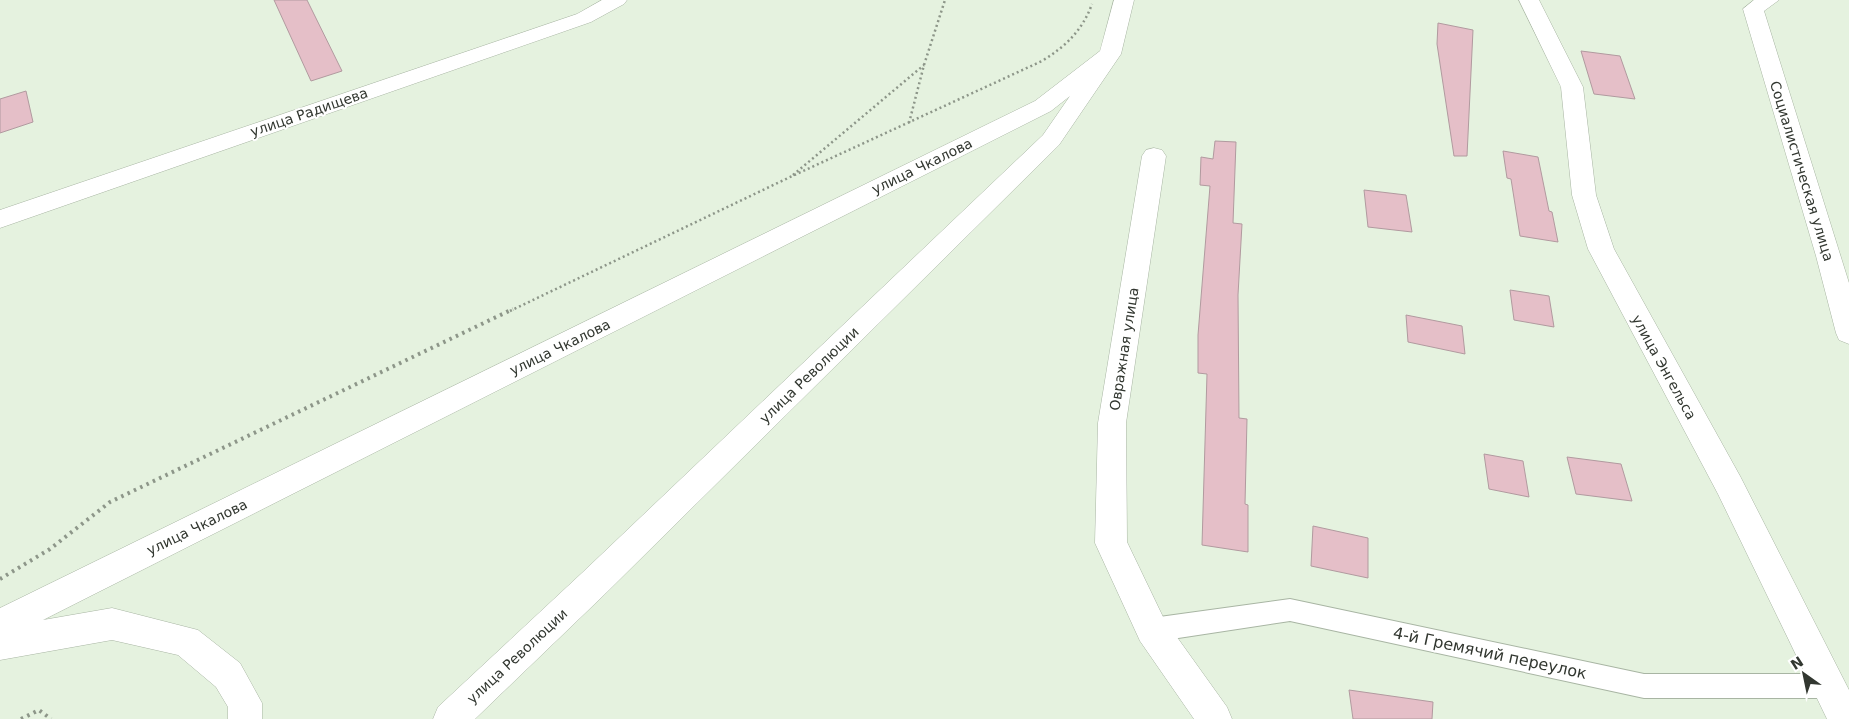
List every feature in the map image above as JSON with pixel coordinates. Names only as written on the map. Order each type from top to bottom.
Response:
[{"type":"street","name":"улица Революции","points":[[450,719],[594,583],[1051,140],[1110,54],[1124,0]]},
{"type":"street","name":"улица Энгельса","points":[[1529,0],[1572,87],[1584,195],[1601,249],[1729,485],[1845,719]]},
{"type":"street","name":"улица Радищева","points":[[0,219],[584,18],[603,3]]},
{"type":"street","name":"Социалистическая улица","points":[[1761,5],[1849,333]]},
{"type":"street","name":"улица Чкалова","points":[[0,625],[1043,106],[1110,54]]},
{"type":"street","name":"Овражная улица","points":[[1152,630],[1111,543],[1112,423],[1154,156]]},
{"type":"street","points":[[0,644],[112,624],[186,641],[228,675],[245,703],[245,719]]},
{"type":"street","points":[[1152,630],[1215,719]]},
{"type":"lane","name":"4-й Гремячий переулок","points":[[1152,630],[1290,610],[1644,686],[1830,686]]},
{"type":"path","points":[[909,123],[924,65],[945,0]]},
{"type":"path","points":[[0,579],[50,549],[110,502],[788,178],[1042,61],[1065,46],[1077,35],[1088,15],[1093,0]]},
{"type":"path","points":[[788,178],[924,65]]},
{"type":"path","points":[[21,719],[39,710],[51,719]]},
{"type":"building","points":[[274,0],[307,0],[342,71],[311,81]]},
{"type":"building","points":[[1438,23],[1473,30],[1467,156],[1454,156],[1437,44]]},
{"type":"building","points":[[1581,51],[1620,56],[1635,99],[1594,94]]},
{"type":"building","points":[[26,91],[33,122],[0,133],[0,99]]},
{"type":"building","points":[[1215,141],[1236,142],[1233,223],[1242,224],[1238,295],[1239,418],[1247,419],[1245,504],[1248,505],[1248,552],[1202,545],[1207,374],[1198,373],[1198,335],[1210,186],[1200,185],[1201,157],[1213,159]]},
{"type":"building","points":[[1503,151],[1538,157],[1549,211],[1552,212],[1558,242],[1520,236],[1511,179],[1507,178]]},
{"type":"building","points":[[1364,190],[1406,195],[1412,232],[1368,227]]},
{"type":"building","points":[[1510,290],[1549,296],[1554,327],[1514,320]]},
{"type":"building","points":[[1406,315],[1462,326],[1465,354],[1408,342]]},
{"type":"building","points":[[1484,454],[1523,461],[1529,497],[1489,489]]},
{"type":"building","points":[[1567,457],[1621,464],[1632,501],[1576,494]]},
{"type":"building","points":[[1313,526],[1368,538],[1368,578],[1311,566]]},
{"type":"building","points":[[1349,690],[1433,702],[1432,719],[1353,719]]}]
